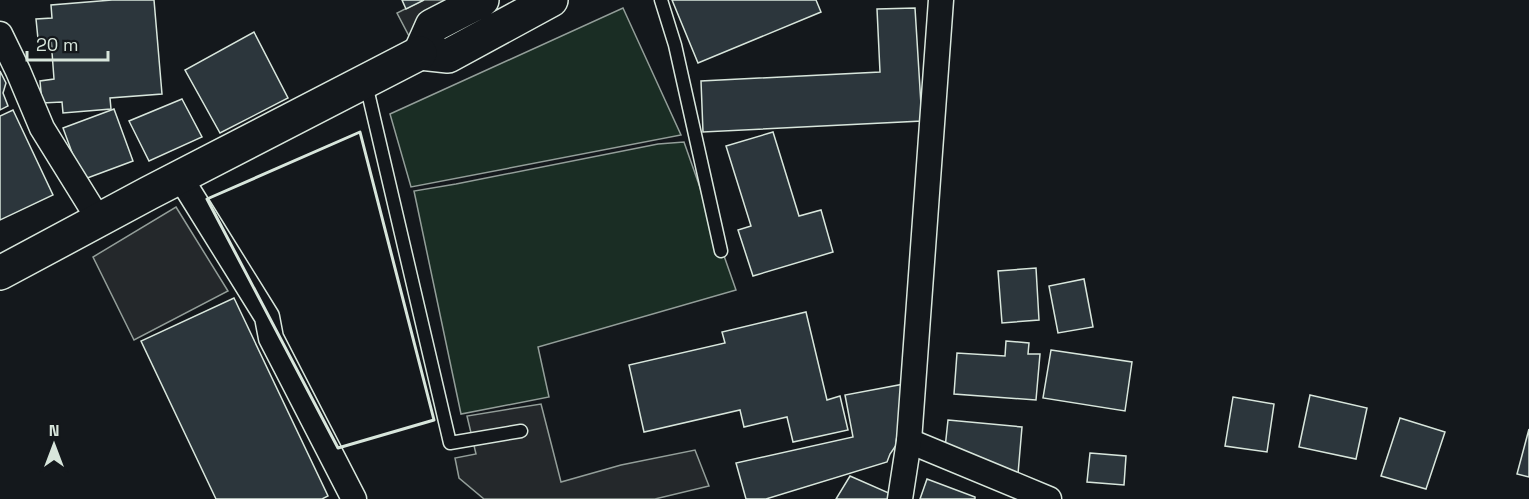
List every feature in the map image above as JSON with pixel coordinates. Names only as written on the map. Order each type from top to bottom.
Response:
[{"type":"street","points":[[420,53],[432,26],[482,0]]},
{"type":"street","points":[[0,273],[420,53],[448,56],[551,0]]},
{"type":"street","points":[[900,499],[909,441],[941,0]]},
{"type":"street","points":[[0,34],[42,128],[99,220]]},
{"type":"street","points":[[180,177],[267,317],[271,338],[354,499]]},
{"type":"street","points":[[909,441],[1049,499]]},
{"type":"lane","points":[[661,0],[675,45],[721,251]]},
{"type":"lane","points":[[366,83],[450,443],[521,431]]},
{"type":"green space","points":[[623,8],[681,135],[411,187],[390,114]]},
{"type":"green space","points":[[684,142],[736,290],[538,347],[549,397],[461,414],[414,191],[658,144]]},
{"type":"shaded area","points":[[423,0],[485,0],[409,36],[397,13]]},
{"type":"shaded area","points":[[176,207],[228,291],[134,340],[93,257]]},
{"type":"shaded area","points":[[541,404],[561,482],[621,465],[695,450],[709,486],[655,499],[484,499],[459,478],[455,458],[476,454],[467,416]]},
{"type":"building","points":[[112,0],[154,0],[162,94],[110,98],[111,109],[63,113],[62,102],[42,103],[40,81],[54,79],[51,39],[38,39],[36,19],[52,18],[51,5]]},
{"type":"building","points":[[402,0],[424,0],[406,9]]},
{"type":"building","points":[[672,0],[816,0],[821,12],[698,63]]},
{"type":"building","points":[[915,8],[922,121],[703,132],[701,81],[880,72],[877,9]]},
{"type":"building","points":[[254,32],[288,98],[220,133],[185,70]]},
{"type":"building","points":[[0,71],[6,83],[3,93],[8,106],[0,110]]},
{"type":"building","points":[[182,99],[202,137],[149,161],[129,121]]},
{"type":"building","points":[[114,109],[133,161],[82,180],[63,128]]},
{"type":"building","points":[[13,110],[53,195],[0,220],[0,116]]},
{"type":"building","points":[[773,132],[799,216],[821,210],[833,252],[753,276],[738,230],[751,226],[726,146]]},
{"type":"building","points":[[1036,268],[1039,320],[1002,323],[998,271]]},
{"type":"building","points":[[1084,279],[1093,327],[1058,333],[1049,286]]},
{"type":"building","points":[[234,298],[328,496],[322,499],[216,499],[141,341]]},
{"type":"building","points":[[806,312],[827,400],[840,396],[848,430],[793,442],[787,417],[744,427],[740,410],[644,432],[629,365],[725,343],[722,332]]},
{"type":"building","points":[[1006,341],[1029,343],[1028,354],[1040,354],[1036,400],[954,394],[957,353],[1005,356]]},
{"type":"building","points":[[1051,350],[1132,362],[1125,411],[1043,398]]},
{"type":"building","points":[[904,384],[903,435],[887,462],[766,499],[746,499],[736,463],[853,437],[845,395]]},
{"type":"building","points":[[1310,395],[1367,408],[1356,459],[1299,447]]},
{"type":"building","points":[[1233,397],[1274,404],[1267,452],[1225,446]]},
{"type":"building","points":[[1400,418],[1445,432],[1426,489],[1381,476]]},
{"type":"building","points":[[948,420],[1022,427],[1018,474],[943,467]]},
{"type":"building","points":[[1529,429],[1529,477],[1517,474]]},
{"type":"building","points":[[1090,453],[1126,456],[1124,485],[1087,482]]},
{"type":"building","points":[[850,476],[898,497],[897,499],[836,499]]},
{"type":"building","points":[[927,479],[975,497],[975,499],[920,499]]},
{"type":"wall","points":[[360,132],[434,420],[338,448],[207,199],[360,132]]}]
